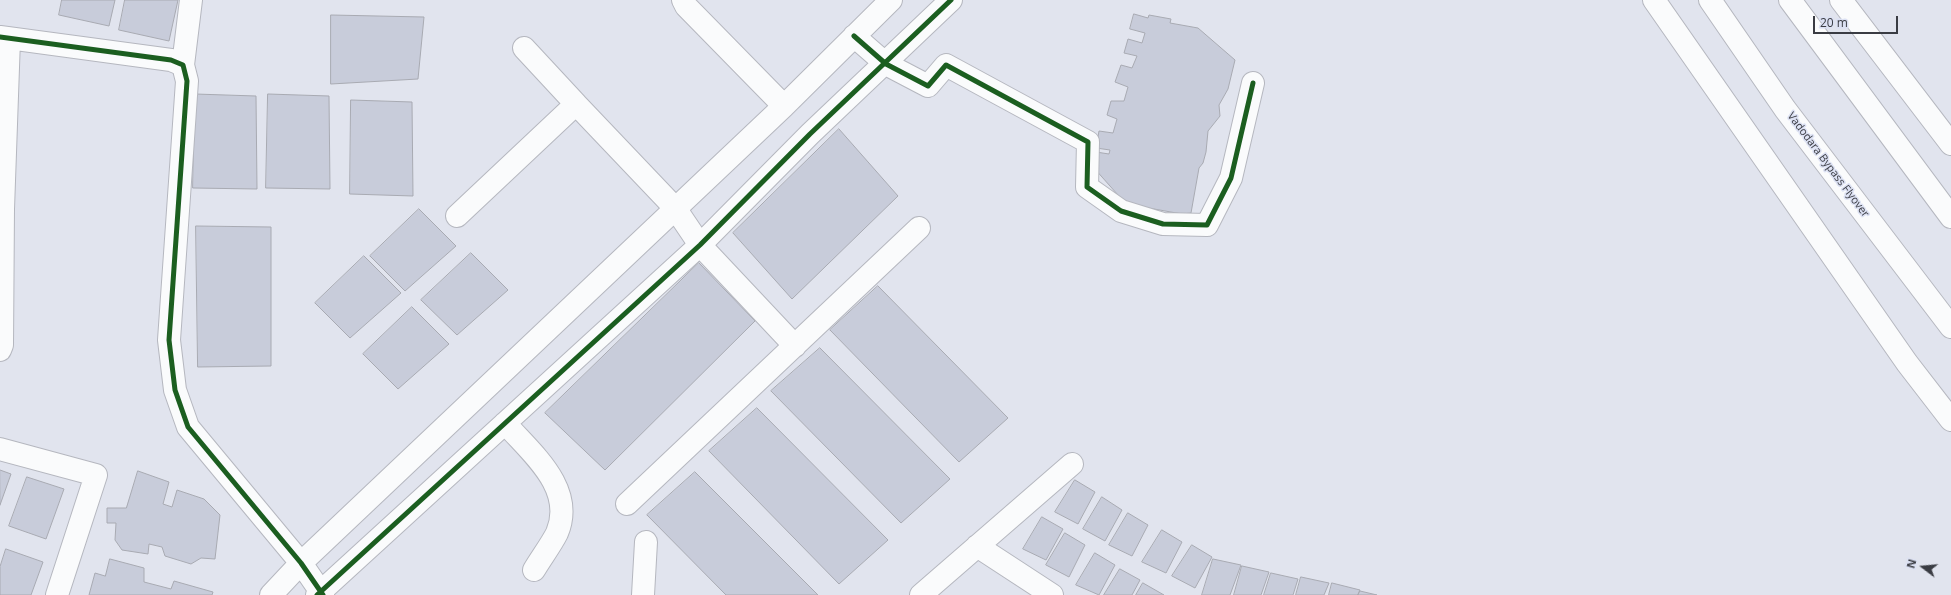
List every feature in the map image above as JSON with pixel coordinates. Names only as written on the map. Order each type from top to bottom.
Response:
[{"type":"main road","points":[[191,0],[183,65],[187,81],[169,340],[175,390],[188,427],[301,563],[320,594],[700,245],[810,134],[886,64],[952,0]]},
{"type":"main road","points":[[683,0],[686,6],[784,106]]},
{"type":"main road","points":[[271,595],[301,563],[784,106],[891,0]]},
{"type":"main road","points":[[1654,0],[1907,363],[1951,420]]},
{"type":"main road","name":"Vadodara Bypass Flyover","points":[[1710,0],[1785,109],[1951,327]]},
{"type":"main road","points":[[1790,0],[1951,217]]},
{"type":"main road","points":[[1841,0],[1951,144]]},
{"type":"main road","points":[[854,36],[886,64],[928,86],[946,66],[1029,112],[1088,142],[1087,187],[1121,211],[1163,224],[1207,225],[1232,178],[1253,83]]},
{"type":"main road","points":[[0,350],[2,345],[1,209],[4,38],[172,60],[183,65]]},
{"type":"main road","points":[[524,48],[675,208],[700,245],[795,346]]},
{"type":"main road","points":[[457,216],[576,104]]},
{"type":"main road","points":[[627,504],[919,228]]},
{"type":"main road","points":[[505,423],[551,476],[561,498],[561,516],[557,533],[534,570]]},
{"type":"main road","points":[[0,449],[96,475],[57,595]]},
{"type":"main road","points":[[921,595],[1072,464]]},
{"type":"main road","points":[[644,595],[646,542]]},
{"type":"main road","points":[[977,546],[1052,595]]},
{"type":"building","points":[[62,0],[115,0],[109,26],[59,15]]},
{"type":"building","points":[[125,0],[178,0],[169,41],[119,30]]},
{"type":"building","points":[[1134,14],[1148,18],[1149,15],[1171,19],[1170,23],[1198,28],[1235,60],[1228,89],[1219,105],[1220,116],[1208,131],[1206,152],[1203,163],[1199,168],[1191,213],[1182,214],[1126,204],[1094,168],[1096,152],[1109,154],[1110,150],[1096,148],[1099,131],[1113,133],[1117,119],[1107,115],[1111,101],[1124,101],[1128,87],[1115,82],[1121,65],[1132,68],[1137,56],[1124,53],[1128,39],[1142,43],[1145,33],[1130,29]]},
{"type":"building","points":[[331,15],[424,17],[418,79],[331,84]]},
{"type":"building","points":[[195,94],[256,96],[257,189],[193,188]]},
{"type":"building","points":[[268,94],[329,96],[330,189],[266,188]]},
{"type":"building","points":[[351,100],[412,102],[413,196],[350,194]]},
{"type":"building","points":[[839,129],[898,196],[792,299],[733,233]]},
{"type":"building","points":[[419,209],[456,246],[405,291],[370,256]]},
{"type":"building","points":[[196,226],[271,227],[271,366],[198,367]]},
{"type":"building","points":[[471,253],[508,290],[457,335],[421,300]]},
{"type":"building","points":[[364,256],[401,293],[350,338],[315,303]]},
{"type":"building","points":[[699,263],[755,321],[605,470],[545,413]]},
{"type":"building","points":[[878,286],[1008,418],[959,462],[830,330]]},
{"type":"building","points":[[412,307],[449,344],[398,389],[363,354]]},
{"type":"building","points":[[820,348],[950,479],[901,523],[771,391]]},
{"type":"building","points":[[757,408],[888,540],[839,584],[709,451]]},
{"type":"building","points":[[0,470],[11,474],[0,505]]},
{"type":"building","points":[[138,471],[169,482],[163,504],[172,507],[177,490],[204,499],[220,515],[215,559],[201,558],[191,564],[165,556],[162,547],[149,544],[148,554],[122,550],[115,540],[116,523],[107,523],[107,508],[126,508]]},
{"type":"building","points":[[695,472],[818,595],[726,595],[647,515]]},
{"type":"building","points":[[27,477],[64,489],[46,539],[9,526]]},
{"type":"building","points":[[1075,480],[1095,492],[1078,524],[1055,512]]},
{"type":"building","points":[[1102,497],[1122,510],[1105,541],[1083,529]]},
{"type":"building","points":[[1128,513],[1148,525],[1132,556],[1109,545]]},
{"type":"building","points":[[1042,517],[1063,529],[1046,560],[1023,549]]},
{"type":"building","points":[[1162,530],[1182,542],[1166,573],[1142,562]]},
{"type":"building","points":[[1065,533],[1085,545],[1069,577],[1046,565]]},
{"type":"building","points":[[1192,545],[1212,557],[1195,588],[1172,576]]},
{"type":"building","points":[[6,549],[43,562],[31,595],[0,595],[0,567]]},
{"type":"building","points":[[1095,553],[1115,565],[1099,595],[1076,585]]},
{"type":"building","points":[[110,559],[144,568],[144,582],[171,589],[174,581],[213,592],[212,595],[89,595],[95,573],[105,576]]},
{"type":"building","points":[[1213,559],[1241,565],[1230,595],[1202,595]]},
{"type":"building","points":[[1242,566],[1269,572],[1261,595],[1234,595]]},
{"type":"building","points":[[1120,569],[1140,580],[1132,595],[1104,595]]},
{"type":"building","points":[[1271,573],[1298,579],[1293,595],[1264,595]]},
{"type":"building","points":[[1301,577],[1329,583],[1324,595],[1296,595]]},
{"type":"building","points":[[1143,583],[1164,595],[1136,595]]},
{"type":"building","points":[[1332,583],[1360,590],[1358,595],[1329,595]]},
{"type":"building","points":[[1360,591],[1377,595],[1358,595]]},
{"type":"cycle path","points":[[317,595],[700,245],[810,134],[951,0]]},
{"type":"cycle path","points":[[854,36],[886,64],[928,86],[946,65],[1088,142],[1087,187],[1121,211],[1163,224],[1207,225],[1231,178],[1253,83]]},
{"type":"cycle path","points":[[0,37],[171,60],[183,65],[187,81],[169,340],[175,390],[188,427],[301,563],[323,595]]}]
